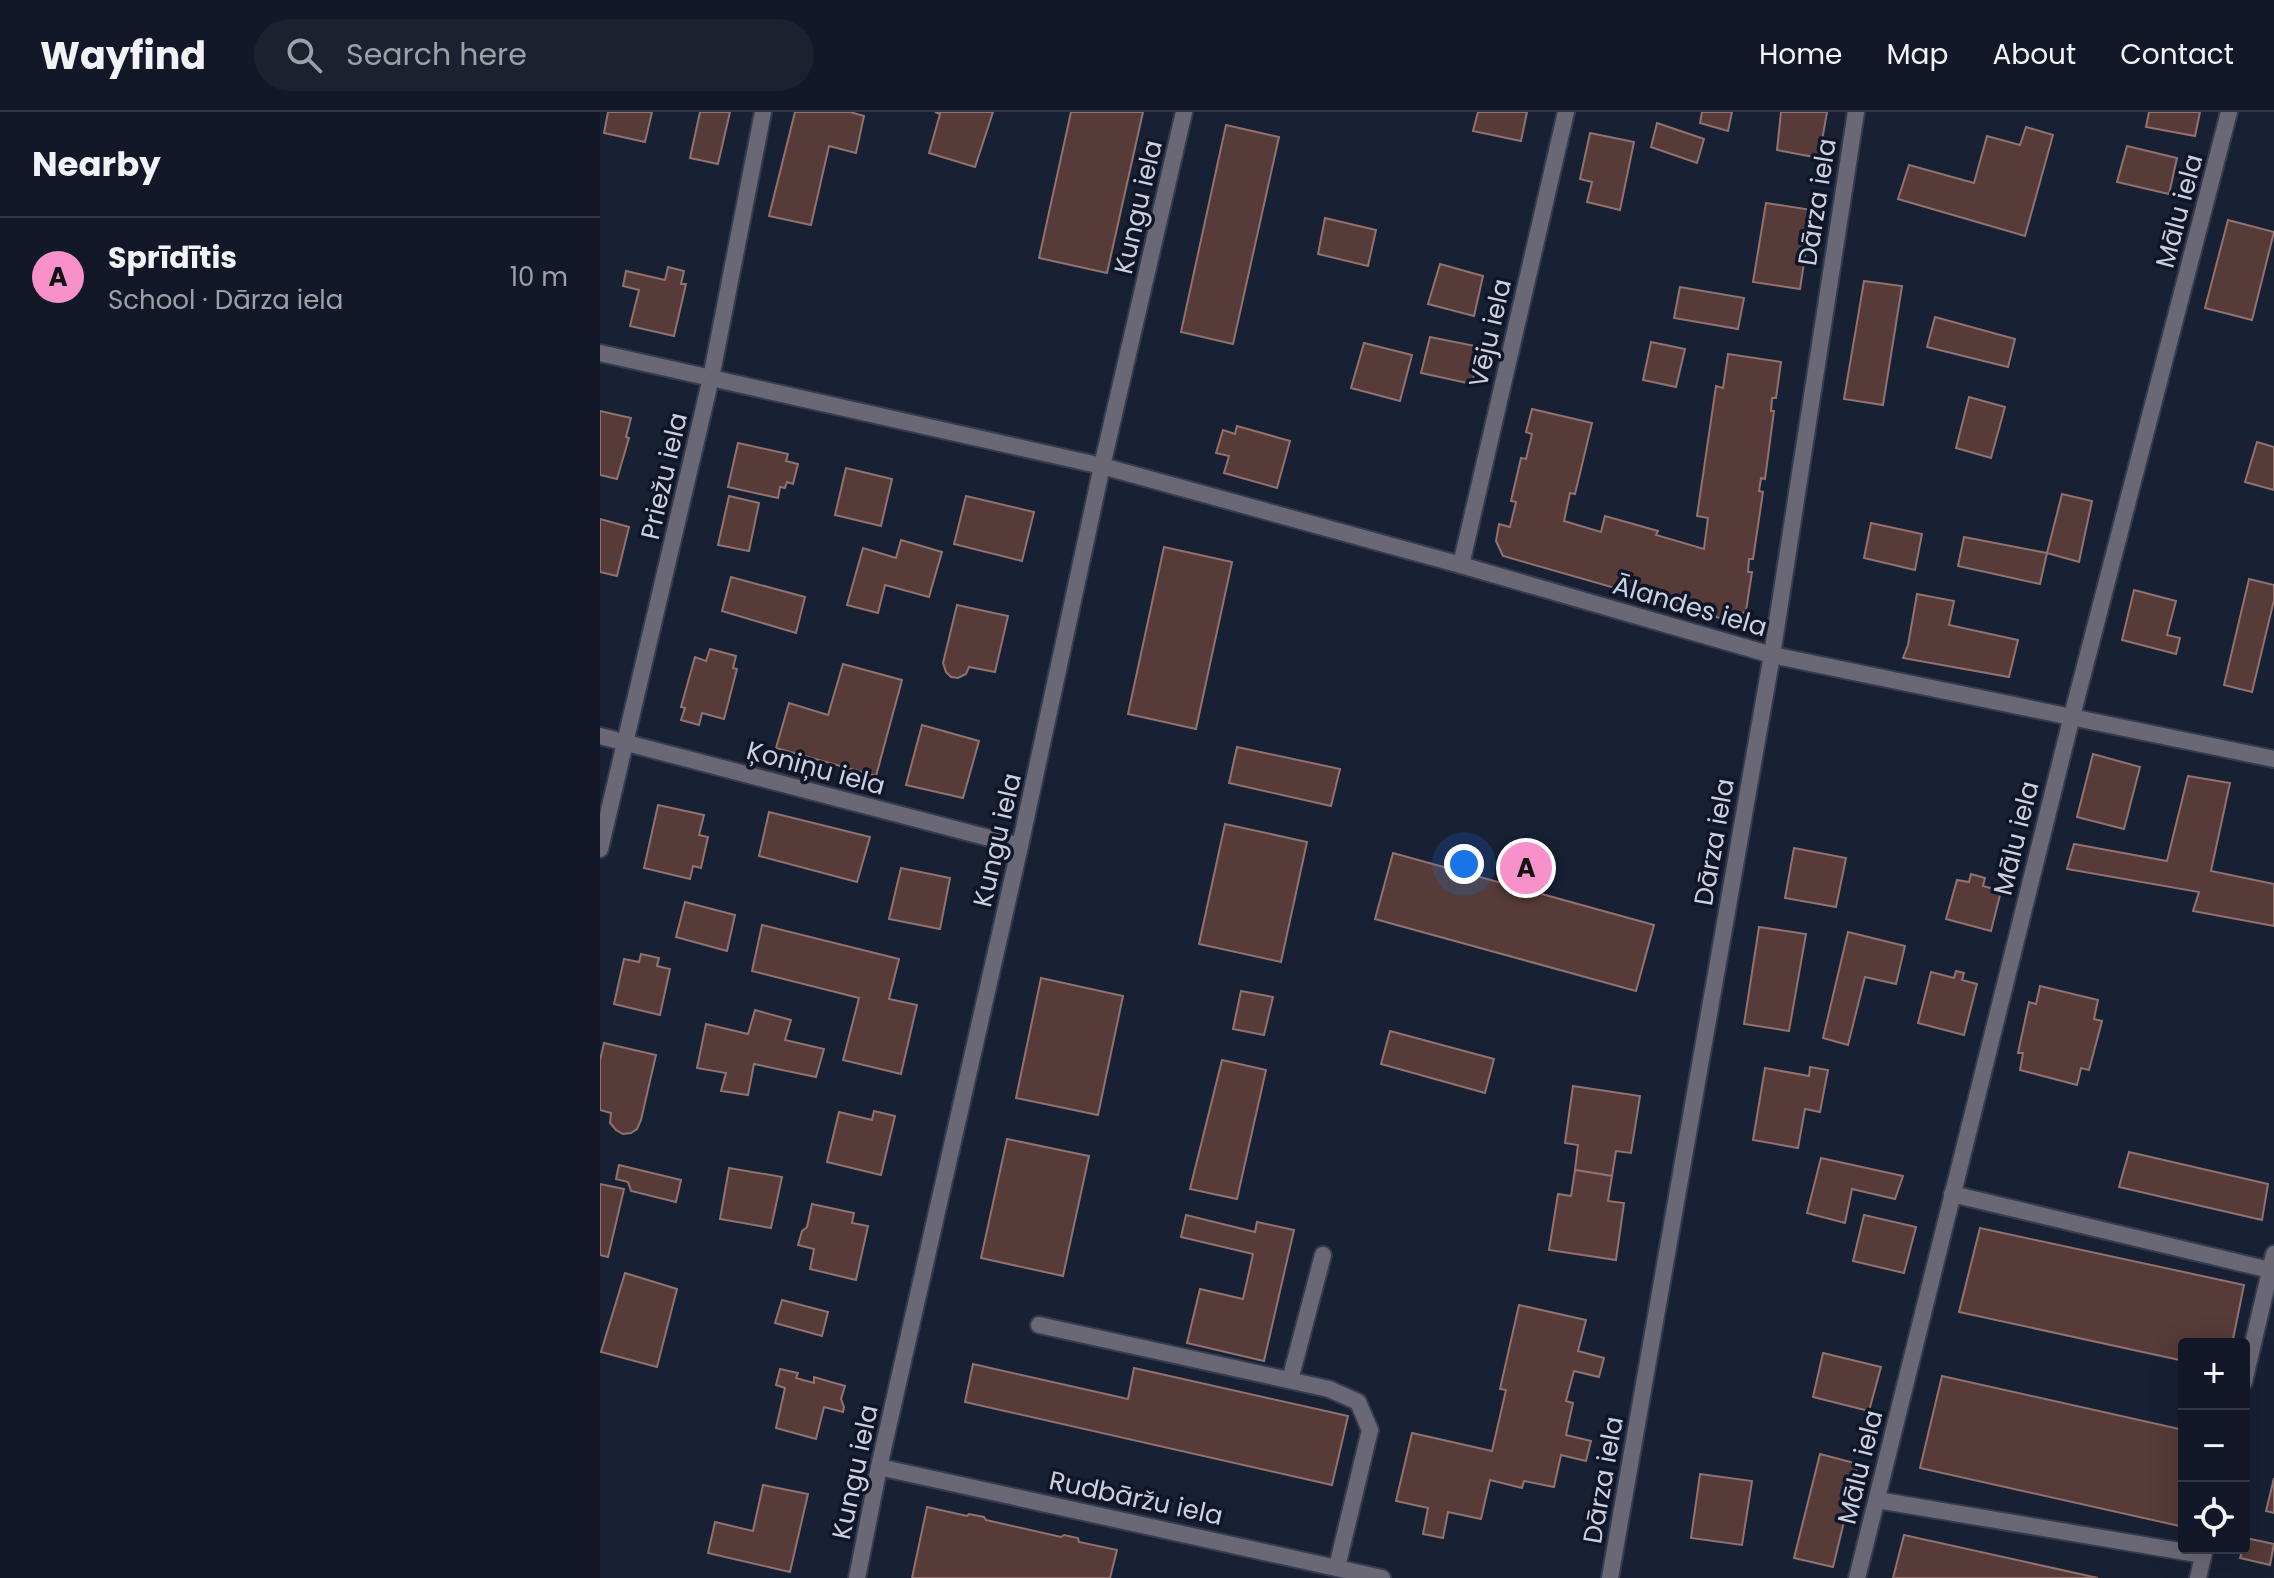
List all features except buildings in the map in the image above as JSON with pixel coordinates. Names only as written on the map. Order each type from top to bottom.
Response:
[{"type":"street","name":"Priežu iela","points":[[600,849],[711,378],[763,112]]},
{"type":"street","name":"Kungu iela","points":[[857,1578],[1102,466],[1184,112]]},
{"type":"street","name":"Vēju iela","points":[[1461,565],[1566,112]]},
{"type":"street","name":"Dārza iela","points":[[1610,1578],[1772,655],[1856,112]]},
{"type":"street","name":"Mālu iela","points":[[1857,1578],[2072,716],[2229,112]]},
{"type":"street","name":"Ālandes iela","points":[[600,353],[1102,466],[1772,655],[2274,759]]},
{"type":"street","name":"Ķoniņu iela","points":[[600,736],[1020,846]]},
{"type":"street","points":[[1952,1194],[2272,1262],[2250,1356]]},
{"type":"street","points":[[1290,1380],[1323,1255]]},
{"type":"street","points":[[1039,1325],[1329,1389],[1358,1402],[1370,1430],[1337,1567]]},
{"type":"street","name":"Rudbāržu iela","points":[[879,1467],[1382,1578]]},
{"type":"street","points":[[1877,1500],[2178,1548]]},
{"type":"street","points":[[2198,1578],[2204,1554]]},
{"type":"place","name":"Sprīdītis","points":[[1526,868]]}]
